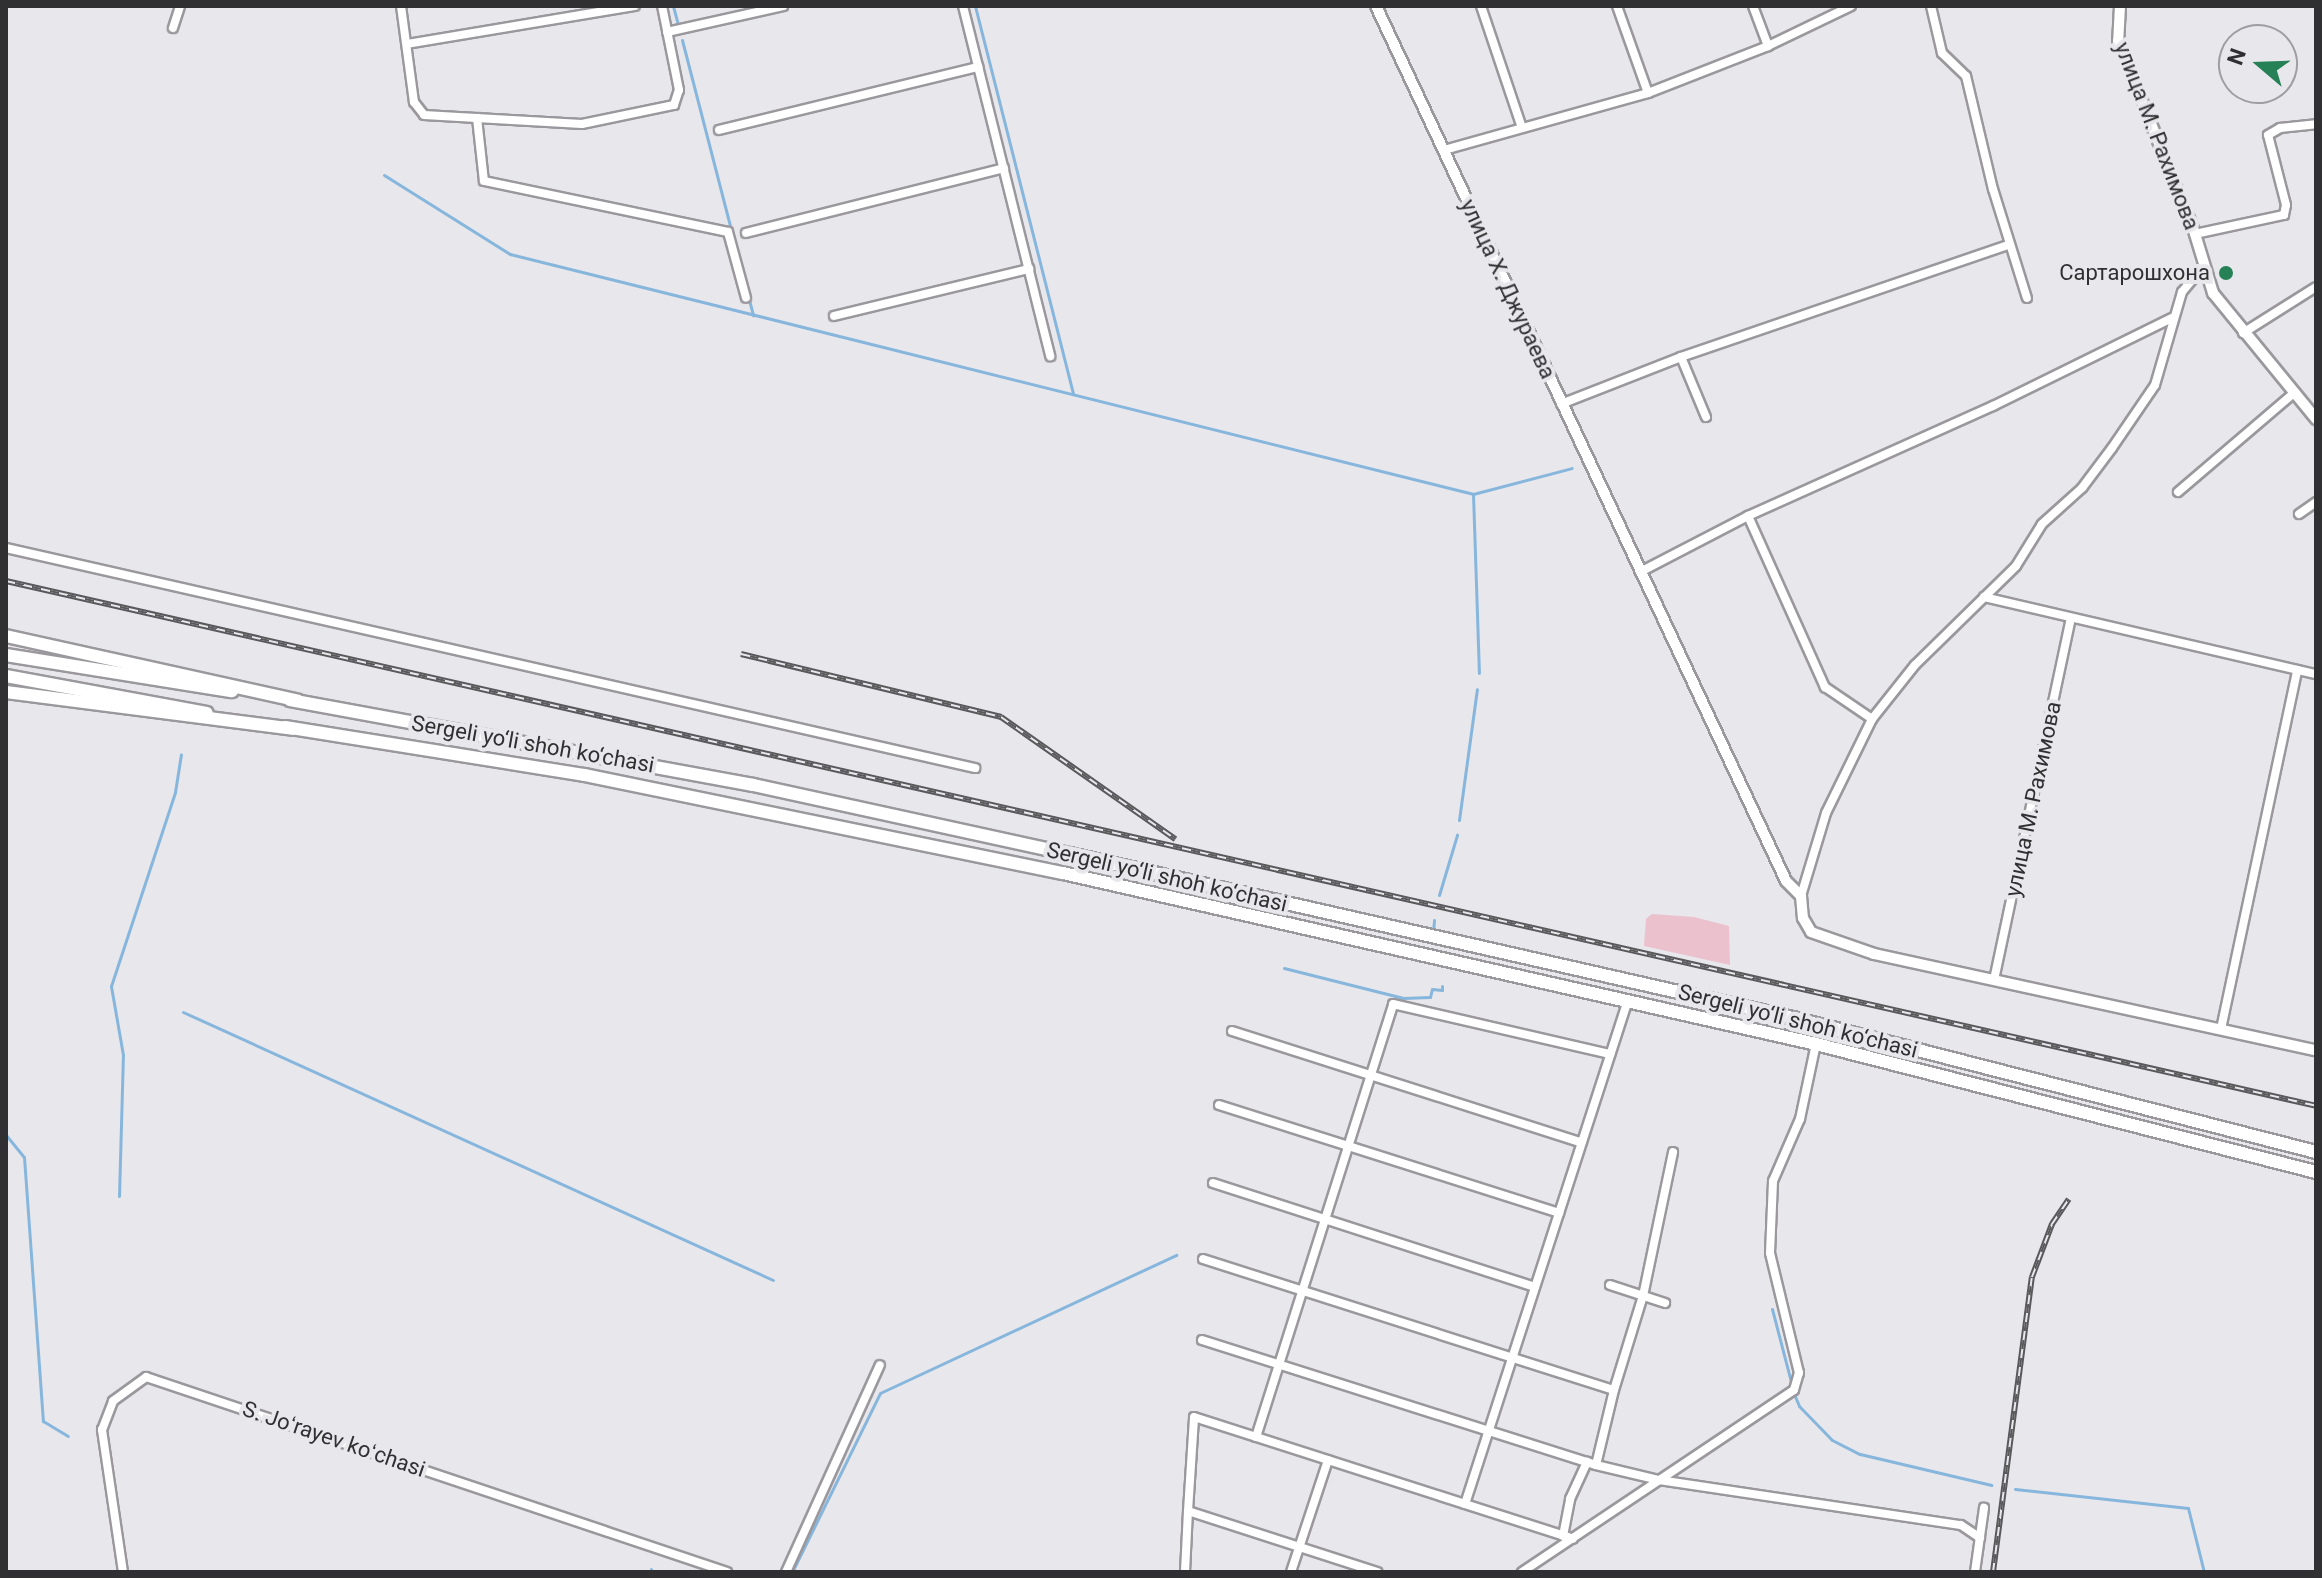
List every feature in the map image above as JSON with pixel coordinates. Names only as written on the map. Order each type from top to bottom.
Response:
[{"type":"main road","points":[[6,636],[298,701]]},
{"type":"main road","name":"Sergeli yo‘li shoh ko‘chasi","points":[[6,655],[298,701],[753,785],[1793,1018],[2316,1152]]},
{"type":"main road","name":"Sergeli yo‘li shoh ko‘chasi","points":[[6,676],[293,729],[745,805],[1628,1000],[1816,1044],[2316,1172]]},
{"type":"main road","points":[[6,692],[293,729]]},
{"type":"street","points":[[173,28],[180,6]]},
{"type":"street","points":[[401,6],[417,110],[477,118],[582,124],[674,105],[679,90],[662,6]]},
{"type":"street","points":[[407,44],[635,6]]},
{"type":"street","points":[[667,32],[783,6]]},
{"type":"street","points":[[963,6],[1050,356]]},
{"type":"street","name":"улица Х. Джураева","points":[[1376,6],[1786,881],[1801,896],[1805,923],[1820,938],[1994,980],[2316,1050]]},
{"type":"street","points":[[1481,6],[1521,125]]},
{"type":"street","points":[[1617,6],[1648,93]]},
{"type":"street","points":[[1753,6],[1768,46]]},
{"type":"street","points":[[1444,150],[1521,125],[1648,93],[1768,46],[1851,6]]},
{"type":"street","points":[[1931,6],[1942,53],[1966,76],[2009,245],[2027,298]]},
{"type":"street","name":"улица М. Рахимова","points":[[2120,6],[2118,41],[2195,234],[2203,267],[2219,303],[2316,419]]},
{"type":"street","points":[[719,130],[978,67]]},
{"type":"street","points":[[477,118],[484,181],[728,232],[746,298]]},
{"type":"street","points":[[2195,234],[2284,215],[2286,205],[2266,142],[2268,135],[2280,128],[2316,124]]},
{"type":"street","points":[[746,233],[1004,168]]},
{"type":"street","points":[[1561,404],[1681,357],[2009,245]]},
{"type":"street","points":[[1801,896],[1826,813],[1872,719],[1915,665],[2016,566],[2042,524],[2082,488],[2135,416],[2166,360],[2172,318],[2182,292],[2203,267]]},
{"type":"street","points":[[834,316],[1029,269]]},
{"type":"street","points":[[2243,333],[2316,287]]},
{"type":"street","points":[[1640,572],[1748,516],[1993,406],[2172,318]]},
{"type":"street","points":[[1681,357],[1706,417]]},
{"type":"street","points":[[2178,492],[2295,392]]},
{"type":"street","points":[[2299,514],[2316,502]]},
{"type":"street","points":[[1748,516],[1825,687],[1872,719]]},
{"type":"street","points":[[6,548],[975,768]]},
{"type":"street","points":[[1984,597],[2316,674]]},
{"type":"street","name":"улица М. Рахимова","points":[[1994,980],[2071,618]]},
{"type":"street","points":[[2221,1029],[2297,670]]},
{"type":"street","points":[[1465,1504],[1628,1000]]},
{"type":"street","points":[[1256,1437],[1393,1004],[1610,1054]]},
{"type":"street","points":[[1232,1031],[1582,1143]]},
{"type":"street","points":[[1522,1572],[1793,1388],[1799,1373],[1770,1253],[1773,1181],[1800,1119],[1816,1044]]},
{"type":"street","points":[[1219,1105],[1559,1213]]},
{"type":"street","points":[[1563,1536],[1570,1499],[1591,1463],[1643,1296],[1673,1152]]},
{"type":"street","points":[[1213,1183],[1535,1287]]},
{"type":"street","points":[[1203,1259],[1614,1390]]},
{"type":"street","points":[[1610,1285],[1665,1303]]},
{"type":"street","points":[[1202,1340],[1591,1463],[1659,1480],[1961,1525],[1980,1538]]},
{"type":"street","points":[[786,1572],[880,1365]]},
{"type":"street","name":"S. Joʻrayev koʻchasi","points":[[123,1572],[102,1430],[113,1401],[146,1377],[727,1572]]},
{"type":"street","points":[[1185,1572],[1194,1417],[1573,1539]]},
{"type":"street","points":[[1291,1572],[1328,1460]]},
{"type":"street","points":[[1975,1572],[1984,1508]]},
{"type":"street","points":[[1188,1511],[1377,1572]]},
{"type":"shaded area","points":[[1652,914],[1694,917],[1729,926],[1730,965],[1644,946],[1646,919]]},
{"type":"waterway","points":[[673,6],[678,25]]},
{"type":"waterway","points":[[975,6],[1073,394]]},
{"type":"waterway","points":[[682,40],[731,230]]},
{"type":"waterway","points":[[384,175],[510,254],[1473,494],[1572,468]]},
{"type":"waterway","points":[[749,300],[753,315]]},
{"type":"waterway","points":[[1473,494],[1479,673]]},
{"type":"waterway","points":[[1459,820],[1477,689]]},
{"type":"waterway","points":[[119,1196],[123,1055],[111,986],[175,792],[181,754]]},
{"type":"waterway","points":[[1439,895],[1457,835]]},
{"type":"waterway","points":[[1433,932],[1434,920]]},
{"type":"waterway","points":[[1284,968],[1403,998],[1430,997],[1432,989],[1442,990],[1442,986]]},
{"type":"waterway","points":[[183,1012],[773,1280]]},
{"type":"waterway","points":[[6,1135],[24,1157],[43,1421],[68,1436]]},
{"type":"waterway","points":[[792,1572],[880,1393],[1176,1255]]},
{"type":"waterway","points":[[1772,1309],[1792,1386]]},
{"type":"waterway","points":[[1794,1394],[1799,1406],[1832,1440],[1860,1454],[1991,1485]]},
{"type":"waterway","points":[[2015,1489],[2188,1508],[2204,1572]]},
{"type":"railway","points":[[6,581],[2316,1106]]},
{"type":"railway","points":[[741,654],[1001,717],[1175,839]]},
{"type":"railway","points":[[1993,1572],[2032,1277],[2052,1224],[2069,1199]]},
{"type":"place","name":"Сартарошхона","points":[[2226,273]]}]
